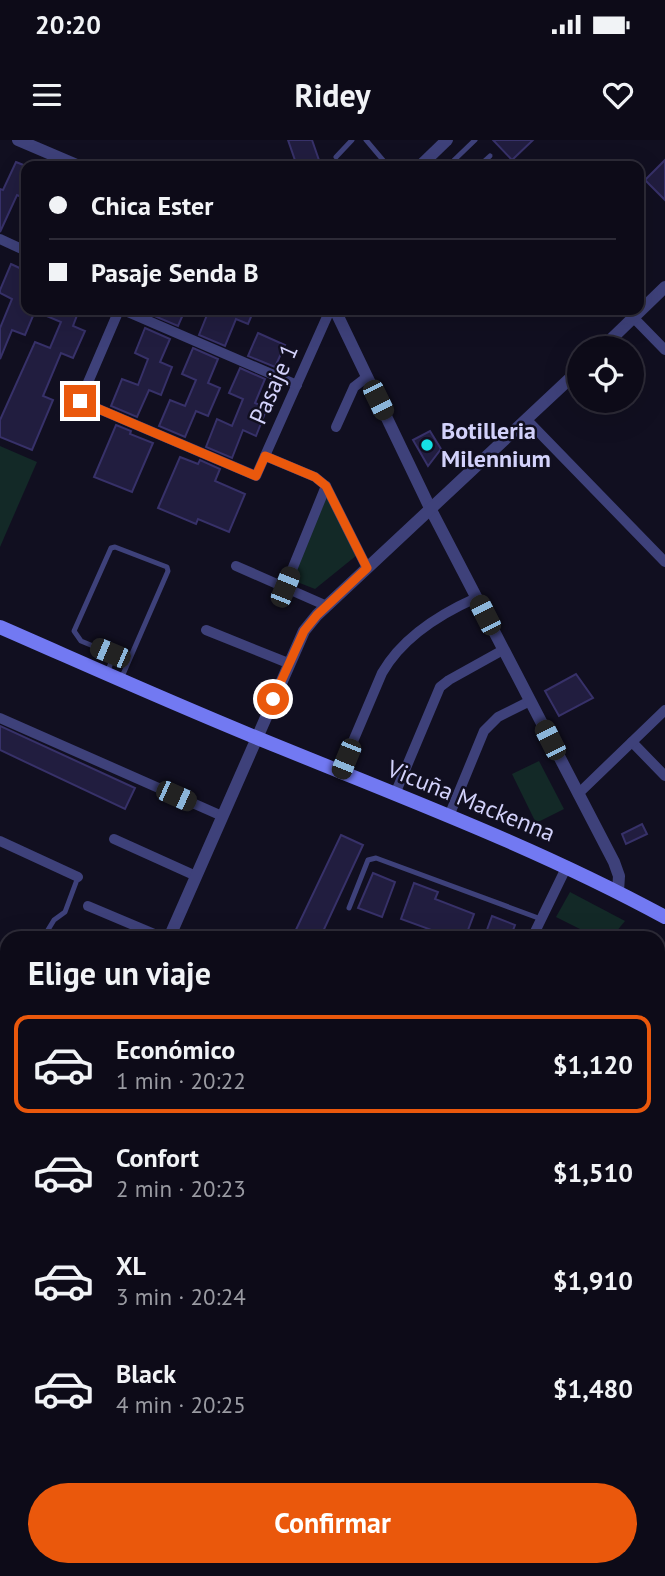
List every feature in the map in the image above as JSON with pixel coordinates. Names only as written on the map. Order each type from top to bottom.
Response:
[{"type":"main road","name":"Vicuña Mackenna","points":[[0,627],[256,738],[567,866],[665,916]]},
{"type":"street","points":[[18,140],[67,161]]},
{"type":"street","points":[[425,161],[447,140]]},
{"type":"street","points":[[0,239],[21,249]]},
{"type":"street","points":[[644,303],[665,287]]},
{"type":"street","name":"Pasaje 1","points":[[119,315],[80,401],[256,476],[330,315]]},
{"type":"street","points":[[133,315],[297,385]]},
{"type":"street","points":[[335,315],[431,510],[617,869],[618,891]]},
{"type":"street","points":[[612,336],[629,315]]},
{"type":"street","points":[[631,315],[665,351]]},
{"type":"street","points":[[336,427],[354,387],[367,377]]},
{"type":"street","points":[[169,931],[304,631],[367,568],[567,381]]},
{"type":"street","points":[[527,419],[665,562]]},
{"type":"street","points":[[265,456],[315,477],[326,486],[367,568]]},
{"type":"street","points":[[285,587],[326,486]]},
{"type":"street","points":[[236,566],[327,606]]},
{"type":"street","points":[[341,772],[382,673],[390,660],[439,615],[476,597]]},
{"type":"street","points":[[206,630],[288,663]]},
{"type":"street","points":[[395,794],[440,687],[503,650]]},
{"type":"street","points":[[449,816],[484,731],[498,717],[530,701]]},
{"type":"street","points":[[578,794],[665,710]]},
{"type":"street","points":[[0,718],[222,816]]},
{"type":"street","points":[[632,742],[665,776]]},
{"type":"street","points":[[114,839],[196,876]]},
{"type":"street","points":[[0,841],[78,877]]},
{"type":"street","points":[[535,931],[567,866]]},
{"type":"street","points":[[88,906],[149,931]]},
{"type":"lane","points":[[335,157],[352,140]]},
{"type":"lane","points":[[366,140],[384,161]]},
{"type":"lane","points":[[453,161],[475,140]]},
{"type":"lane","points":[[484,161],[490,156]]},
{"type":"lane","points":[[107,673],[112,660],[110,653],[81,641],[74,631],[111,548],[115,547],[167,568],[168,571],[121,679]]},
{"type":"lane","points":[[349,908],[368,860],[376,858],[541,919]]},
{"type":"lane","points":[[47,931],[54,920],[65,912],[78,877]]},
{"type":"green space","points":[[0,446],[37,462],[0,547]]},
{"type":"green space","points":[[326,494],[357,555],[315,589],[292,580]]},
{"type":"green space","points":[[539,761],[564,809],[536,823],[512,774]]},
{"type":"green space","points":[[570,892],[625,921],[617,931],[584,931],[556,917]]},
{"type":"building","points":[[288,140],[312,140],[319,161],[295,161]]},
{"type":"building","points":[[493,140],[533,140],[512,160]]},
{"type":"building","points":[[665,160],[665,200],[645,180]]},
{"type":"building","points":[[16,162],[21,164],[21,197],[17,195],[0,232],[0,189],[3,190]]},
{"type":"building","points":[[11,264],[21,269],[21,315],[33,315],[25,335],[12,330],[0,359],[0,328],[12,299],[0,293]]},
{"type":"building","points":[[44,315],[77,315],[73,326],[85,331],[73,358],[61,353],[43,396],[53,400],[32,450],[0,437],[0,420],[35,342],[50,348],[61,322]]},
{"type":"building","points":[[152,315],[183,315],[178,326]]},
{"type":"building","points":[[207,315],[252,315],[248,324],[236,319],[225,346],[199,335]]},
{"type":"building","points":[[145,328],[170,339],[160,362],[172,367],[161,395],[149,390],[137,417],[111,406],[122,379],[138,385],[148,359],[135,353]]},
{"type":"building","points":[[258,333],[285,345],[275,367],[248,356]]},
{"type":"building","points":[[193,348],[218,359],[208,383],[220,388],[208,416],[196,411],[185,437],[159,426],[170,400],[185,406],[196,380],[182,374]]},
{"type":"building","points":[[240,368],[265,379],[255,403],[267,408],[256,436],[243,430],[232,458],[206,447],[217,419],[232,426],[243,399],[229,393]]},
{"type":"building","points":[[116,425],[153,443],[132,492],[94,477]]},
{"type":"building","name":"Botilleria Milennium","points":[[430,431],[441,449],[428,466],[413,440]]},
{"type":"building","points":[[180,457],[198,464],[200,460],[220,469],[215,481],[245,494],[229,532],[198,519],[196,524],[158,508]]},
{"type":"building","points":[[576,674],[593,698],[559,716],[545,691]]},
{"type":"building","points":[[0,726],[135,788],[125,809],[0,750]]},
{"type":"building","points":[[642,824],[647,834],[626,844],[622,834]]},
{"type":"building","points":[[341,835],[363,845],[323,931],[295,931]]},
{"type":"building","points":[[373,873],[395,882],[382,917],[358,908]]},
{"type":"building","points":[[414,883],[438,892],[435,899],[474,914],[468,931],[434,931],[401,919]]},
{"type":"building","points":[[492,916],[515,925],[513,931],[487,931]]},
{"type":"place","name":"Botilleria Milennium","points":[[427,445]]},
{"type":"route","points":[[80,401],[256,476],[265,456],[315,477],[326,486],[367,568],[317,615],[304,631],[273,699]]}]
